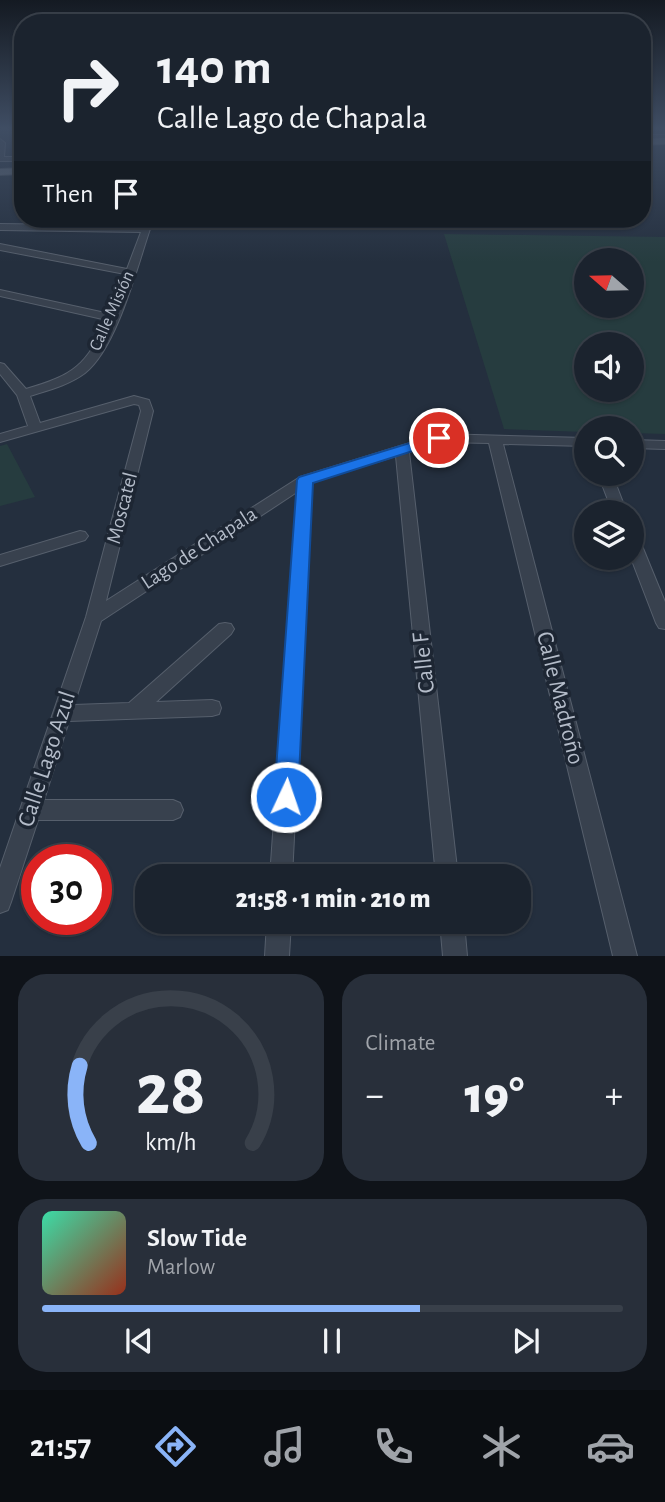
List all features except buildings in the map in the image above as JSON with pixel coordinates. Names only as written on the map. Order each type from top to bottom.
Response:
[{"type":"street","name":"Calle Misión","points":[[0,228],[146,229],[113,318],[86,366],[55,384],[23,394]]},
{"type":"street","points":[[0,247],[130,272]]},
{"type":"street","points":[[0,293],[113,318]]},
{"type":"street","points":[[0,366],[23,394],[36,429],[0,438]]},
{"type":"street","name":"Moscatel","points":[[36,429],[142,400],[147,411],[94,617]]},
{"type":"street","name":"Lago de Chapala","points":[[94,617],[305,480],[439,438],[574,442]]},
{"type":"street","name":"Calle Madroño","points":[[495,440],[625,956]]},
{"type":"street","points":[[644,444],[665,444]]},
{"type":"street","name":"Calle F","points":[[402,449],[446,864]]},
{"type":"street","points":[[282,864],[305,480]]},
{"type":"street","points":[[0,561],[80,536]]},
{"type":"street","points":[[644,570],[665,623]]},
{"type":"street","name":"Calle Lago Azul","points":[[0,902],[94,617]]},
{"type":"street","points":[[133,711],[225,629]]},
{"type":"street","points":[[62,713],[212,708]]},
{"type":"street","points":[[30,810],[173,810]]},
{"type":"street","points":[[277,956],[278,934]]},
{"type":"street","points":[[453,934],[455,956]]},
{"type":"green space","points":[[444,234],[665,237],[665,434],[644,433],[644,416],[574,416],[574,432],[504,429]]},
{"type":"green space","points":[[7,444],[35,497],[0,506],[0,446]]},
{"type":"route","points":[[286,797],[305,480],[439,438]]}]
